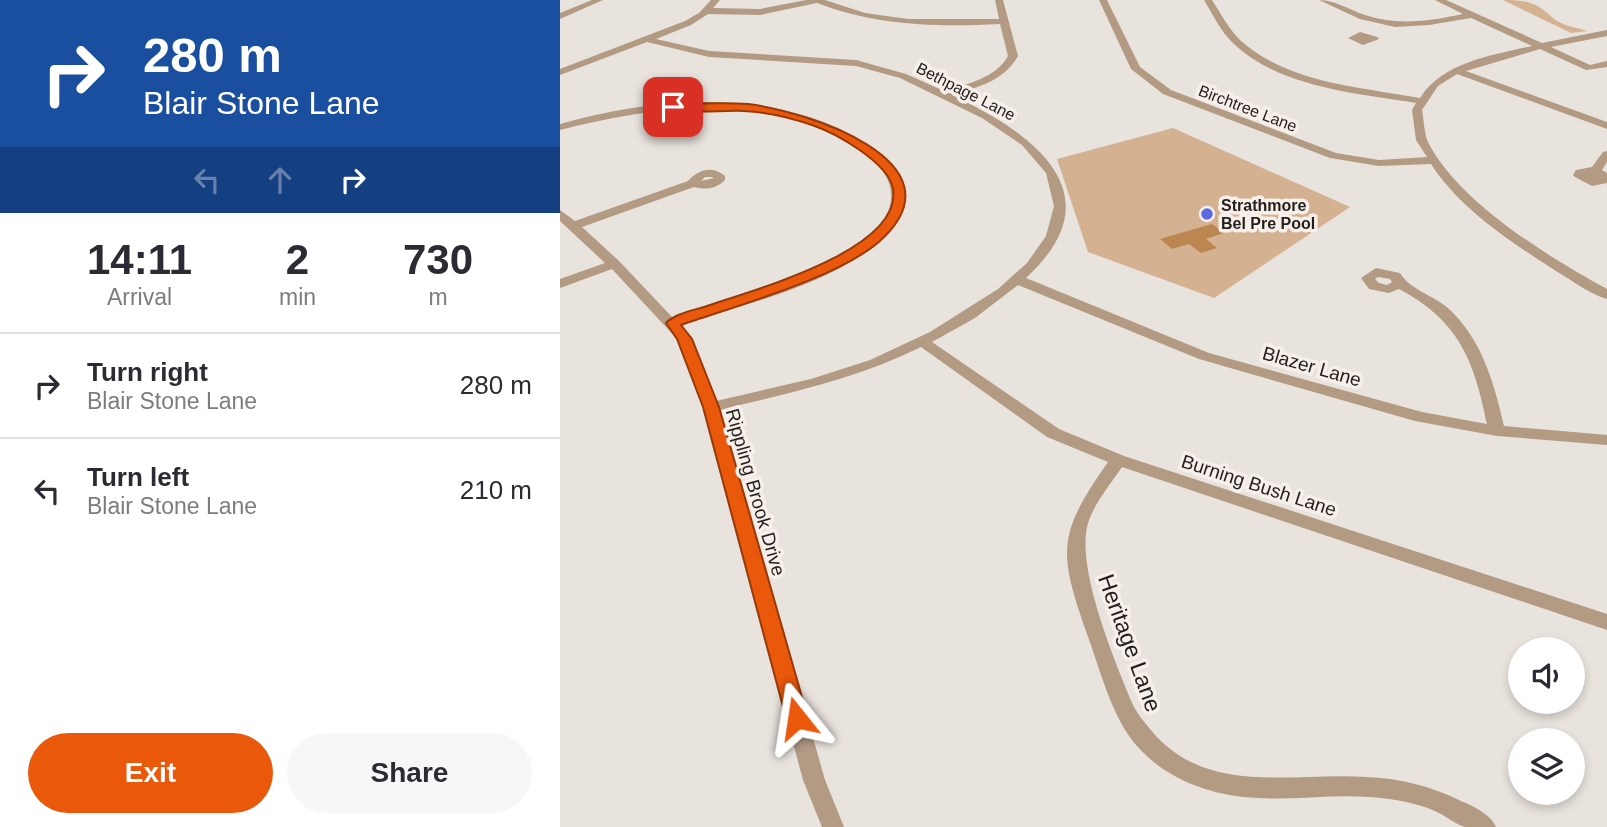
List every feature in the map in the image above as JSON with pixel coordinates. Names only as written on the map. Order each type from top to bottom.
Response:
[{"type":"street","points":[[560,16],[599,0]]},
{"type":"street","points":[[560,72],[688,23],[707,11],[716,0]]},
{"type":"street","points":[[707,11],[760,12],[817,0],[846,12],[883,21],[926,25],[1003,22]]},
{"type":"street","points":[[941,95],[994,75],[1010,64],[1013,56],[999,0]]},
{"type":"street","name":"Birchtree Lane","points":[[1103,0],[1136,69],[1167,92],[1334,156],[1379,163],[1433,160]]},
{"type":"street","points":[[1208,0],[1242,47],[1272,64],[1335,85],[1421,101]]},
{"type":"street","points":[[1323,0],[1380,24],[1418,25],[1471,15]]},
{"type":"street","points":[[1439,0],[1589,68],[1607,64]]},
{"type":"street","points":[[1367,35],[1380,24]]},
{"type":"street","points":[[1607,33],[1457,71],[1433,84],[1415,113],[1415,129],[1433,160],[1480,209],[1523,245],[1607,295]]},
{"type":"street","name":"Bethpage Lane","points":[[648,39],[706,54],[832,61],[870,66],[902,75],[1019,136],[1052,174],[1059,199],[1056,226],[1041,254],[1018,280],[989,304],[921,341],[873,363],[835,376],[711,407]]},
{"type":"street","points":[[1457,71],[1607,126]]},
{"type":"street","points":[[560,127],[623,113],[691,106],[769,110],[817,123],[847,138],[889,167],[898,181],[900,195],[896,211],[879,235],[863,248],[799,279],[673,323]]},
{"type":"street","points":[[1595,171],[1607,154]]},
{"type":"street","points":[[566,220],[694,183]]},
{"type":"street","name":"Rippling Brook Drive","points":[[566,220],[614,264],[673,323],[685,339],[711,407],[814,779],[833,827]]},
{"type":"street","points":[[560,284],[614,264]]},
{"type":"street","points":[[1587,285],[1607,277]]},
{"type":"street","name":"Blazer Lane","points":[[1018,280],[1204,356],[1421,418],[1497,431],[1607,440]]},
{"type":"street","points":[[1399,284],[1437,307],[1470,343],[1484,370],[1497,431]]},
{"type":"street","name":"Burning Bush Lane","points":[[921,341],[1053,433],[1118,460],[1607,622]]},
{"type":"street","name":"Heritage Lane","points":[[1118,460],[1084,510],[1075,546],[1081,588],[1131,722],[1147,744],[1169,764],[1196,778],[1247,790],[1369,787],[1404,791],[1453,806],[1485,827]]},
{"type":"shaded area","points":[[1503,0],[1532,4],[1565,25],[1587,31],[1571,33]]},
{"type":"shaded area","name":"Strathmore Bel Pre Pool","points":[[1173,128],[1350,207],[1214,298],[1088,252],[1057,159]]},
{"type":"shaded area","points":[[1212,224],[1224,233],[1206,239],[1217,248],[1201,253],[1189,244],[1172,249],[1160,239]]},
{"type":"place","name":"Strathmore Bel Pre Pool","points":[[1207,214]]},
{"type":"route","points":[[673,107],[718,105],[769,110],[817,123],[871,153],[889,167],[898,181],[900,195],[896,211],[879,235],[863,248],[841,261],[799,279],[673,323],[685,339],[711,407],[797,718]]}]
